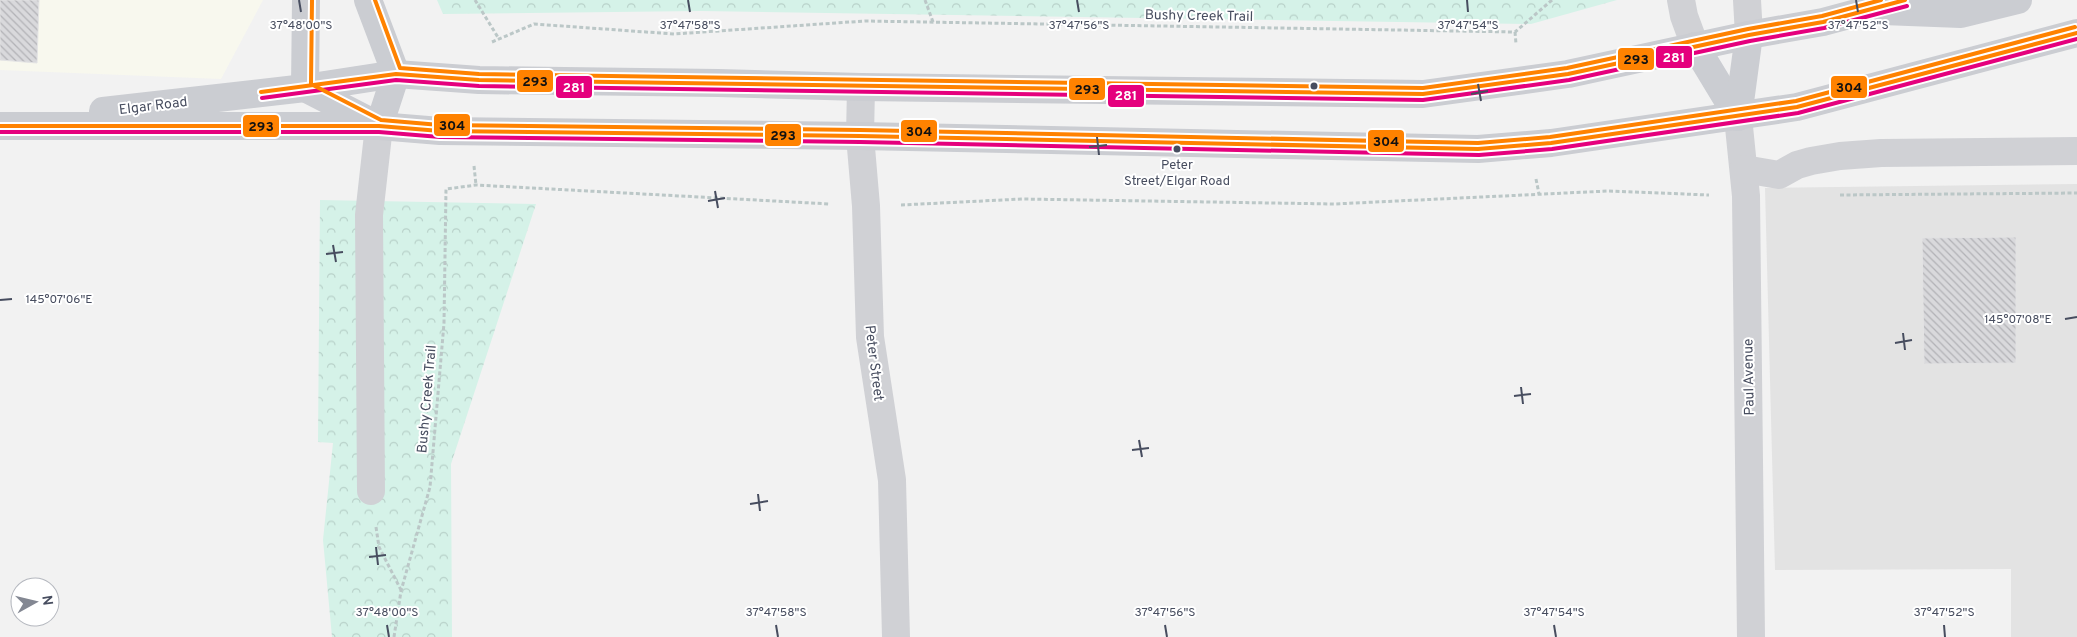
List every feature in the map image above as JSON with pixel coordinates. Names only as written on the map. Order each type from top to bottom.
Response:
[{"type":"main road","points":[[305,88],[306,0]]},
{"type":"main road","points":[[368,0],[396,74],[378,126]]},
{"type":"main road","name":"Elgar Road","points":[[0,125],[305,88],[396,74],[479,80],[718,83],[861,88],[1423,94],[1568,74],[1695,46],[1823,22],[1905,0]]},
{"type":"main road","name":"Elgar Road","points":[[1872,10],[1953,15],[2018,0]]},
{"type":"main road","name":"Elgar Road","points":[[0,125],[378,126],[440,131],[860,136],[1478,149],[1551,143],[1797,107],[2077,32]]},
{"type":"main road","points":[[1738,117],[1749,35]]},
{"type":"main road","points":[[1695,46],[1738,117]]},
{"type":"main road","name":"Elgar Road","points":[[305,88],[378,126]]},
{"type":"street","points":[[1681,0],[1684,16],[1695,46]]},
{"type":"street","points":[[1747,0],[1749,35]]},
{"type":"street","name":"Peter Street","points":[[861,88],[860,136],[866,206],[870,337],[892,480],[896,637]]},
{"type":"street","name":"Paul Avenue","points":[[1738,117],[1746,196],[1751,637]]},
{"type":"street","points":[[371,492],[368,215],[378,126]]},
{"type":"street","points":[[1744,169],[1779,175],[1797,165],[1840,156],[1881,153],[2077,151]]},
{"type":"path","points":[[474,0],[499,39]]},
{"type":"path","points":[[926,0],[933,22]]},
{"type":"path","name":"Bushy Creek Trail","points":[[486,45],[534,24],[674,34],[865,21],[1515,32],[1552,0]]},
{"type":"path","name":"Bushy Creek Trail","points":[[394,637],[401,591],[430,487],[444,323],[446,189],[476,185],[866,206]]},
{"type":"path","points":[[866,206],[1022,199],[1334,204],[1608,191],[1746,196]]},
{"type":"path","points":[[1839,195],[2077,193]]},
{"type":"path","points":[[371,492],[379,546],[401,591]]},
{"type":"shaded area","points":[[0,0],[263,0],[221,79],[0,70]]},
{"type":"shaded area","points":[[2077,184],[2077,637],[2011,637],[2011,569],[1775,570],[1765,188]]},
{"type":"green space","points":[[437,0],[1617,0],[1531,24],[700,11],[443,14]]},
{"type":"green space","points":[[1172,0],[1274,0],[1187,3]]},
{"type":"green space","points":[[320,200],[536,204],[451,464],[452,637],[332,637],[323,540],[333,443],[318,442]]},
{"type":"building","points":[[0,0],[39,0],[37,63],[0,60]]},
{"type":"building","points":[[2016,237],[2016,363],[1924,364],[1922,238]]},
{"type":"transit line","name":"304","points":[[312,0],[311,84],[381,120],[440,125],[860,130],[1478,143],[1550,137],[1796,101],[2075,27]]},
{"type":"transit line","name":"304","points":[[375,0],[400,68],[479,74],[1423,88],[1567,68],[1748,29],[1822,16],[1881,0]]},
{"type":"transit line","name":"293","points":[[261,92],[396,74],[479,80],[1423,94],[1568,74],[1749,35],[1823,22],[1905,0]]},
{"type":"transit line","name":"281","points":[[262,98],[396,80],[479,86],[1423,100],[1569,80],[1750,41],[1824,28],[1907,6]]},
{"type":"transit line","name":"293","points":[[0,126],[379,126],[440,131],[860,136],[1478,149],[1551,143],[1797,107],[2077,33]]},
{"type":"transit line","name":"281","points":[[0,132],[379,132],[440,137],[860,142],[1479,155],[1552,149],[1798,113],[2077,39]]},
{"type":"place","name":"Peter Street/Elgar Road","points":[[1177,149]]}]
